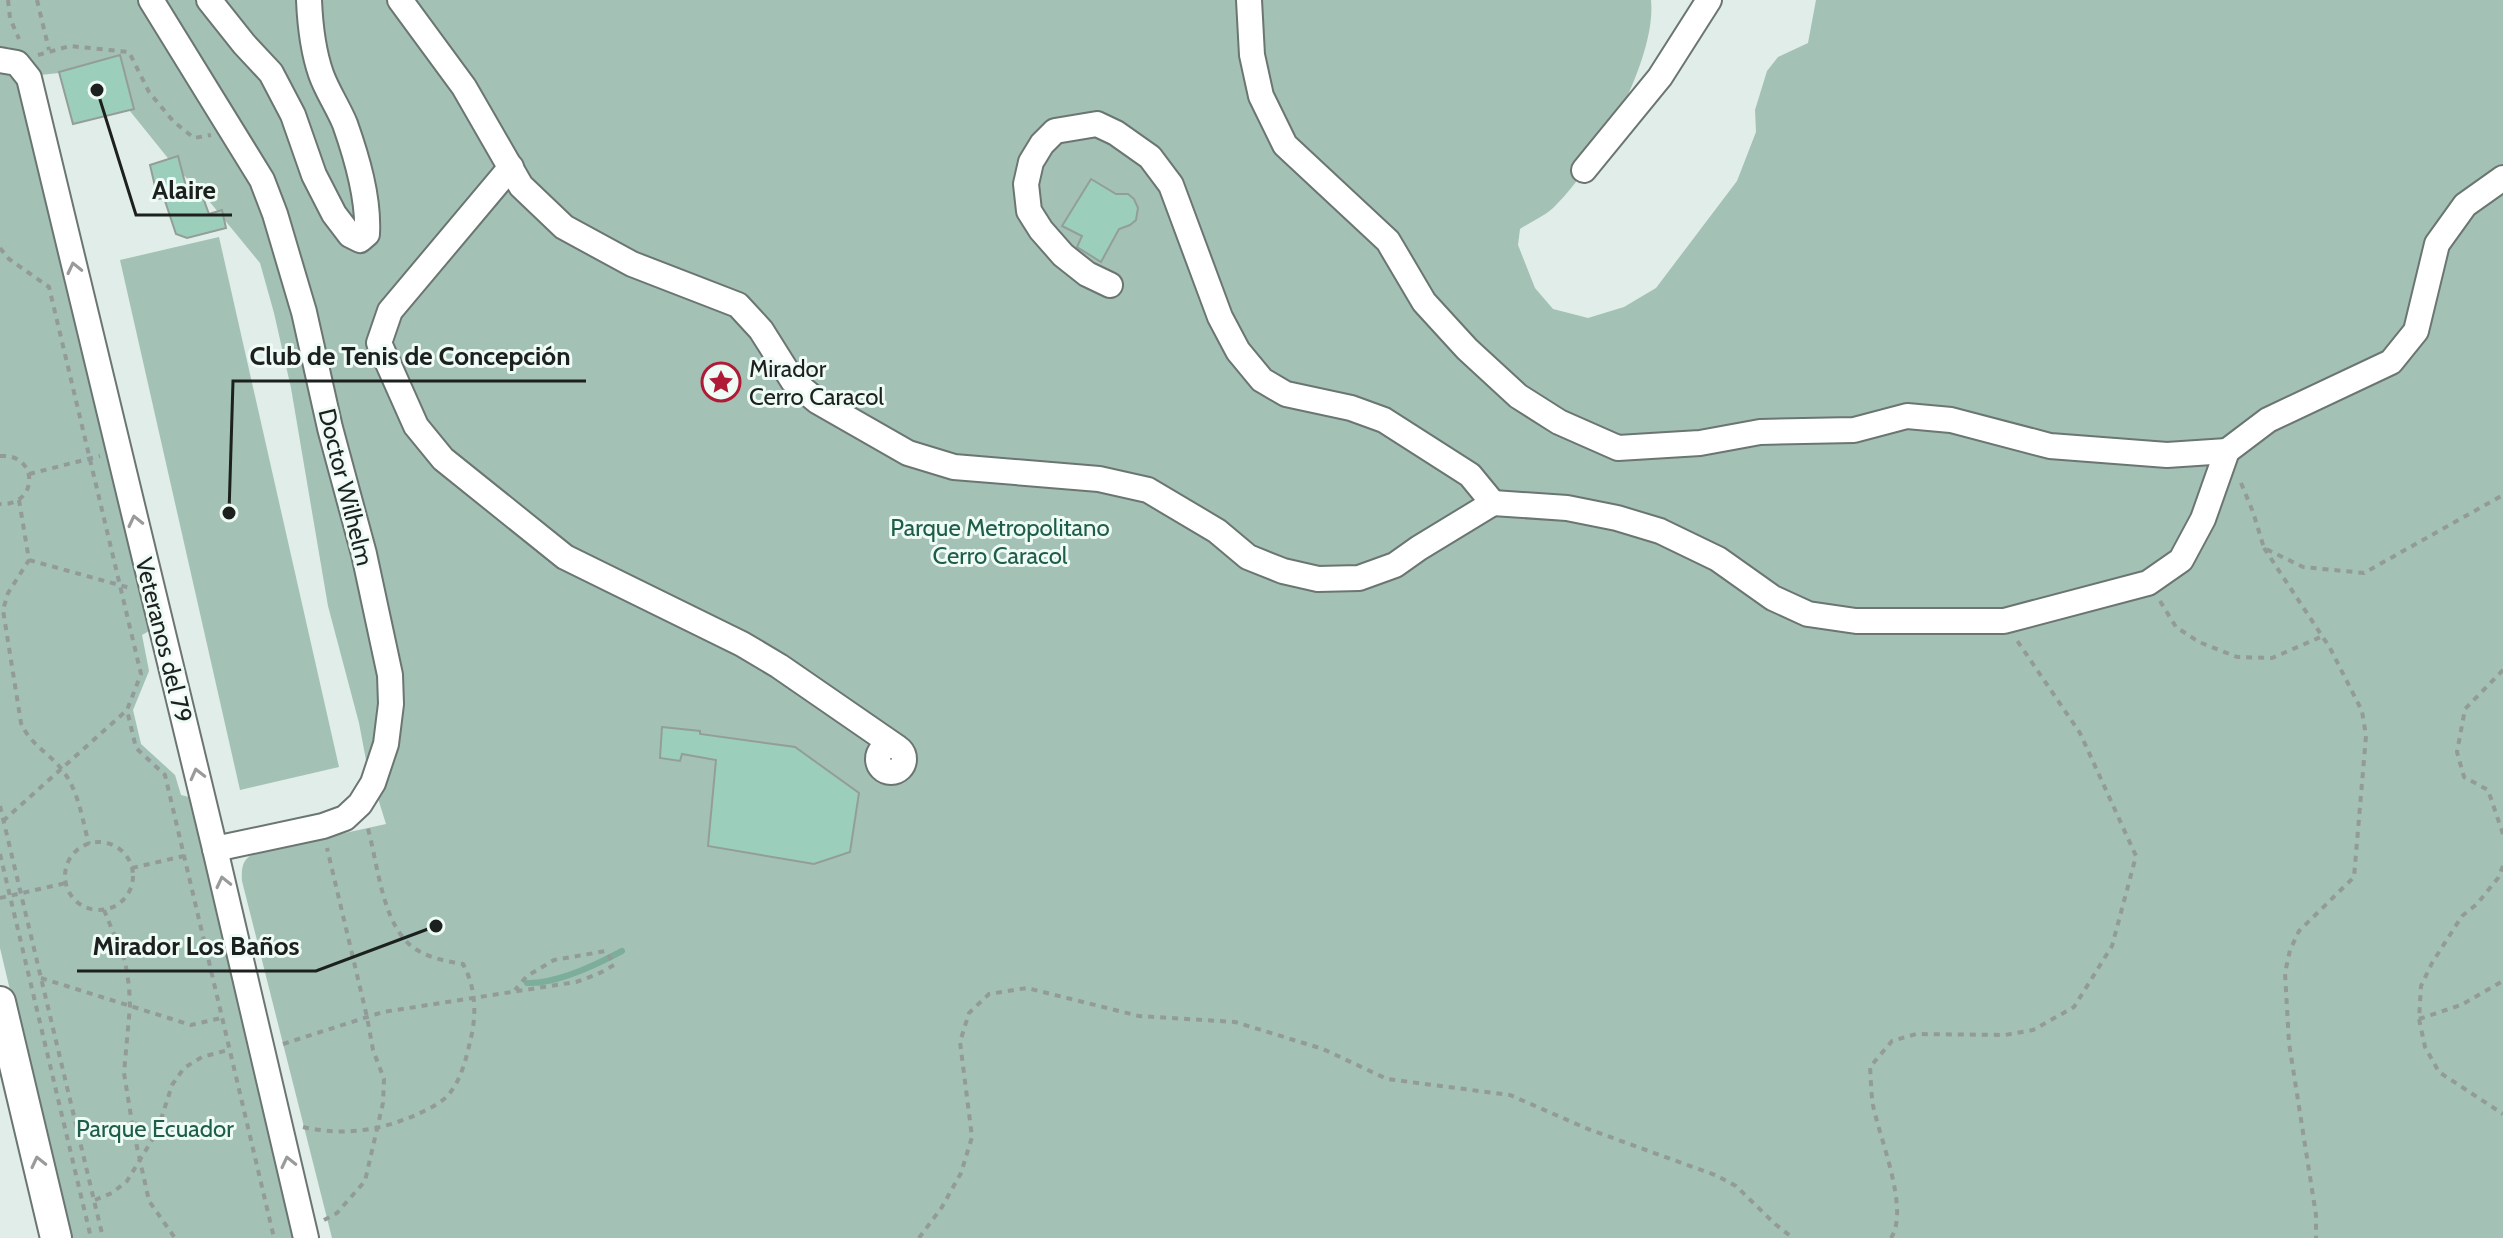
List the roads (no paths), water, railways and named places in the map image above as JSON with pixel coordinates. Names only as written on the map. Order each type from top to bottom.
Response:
[{"type":"main road","points":[[0,1002],[56,1238]]},
{"type":"street","name":"Doctor Wilhelm","points":[[151,0],[262,180],[304,312],[330,428],[364,554],[390,675],[391,704],[386,744],[373,783],[360,804],[345,818],[323,826],[215,849]]},
{"type":"street","points":[[209,0],[271,73],[293,115],[314,175],[334,214],[350,235],[360,240],[367,234],[368,217],[359,173],[344,123],[321,75],[309,0]]},
{"type":"street","points":[[400,0],[464,87],[521,186],[564,227],[632,264],[738,305],[761,330],[793,381],[817,401],[908,453],[954,467],[1099,479],[1148,490],[1217,531],[1248,557],[1283,571],[1318,579],[1359,578],[1395,565],[1493,503],[1567,508],[1660,531],[1718,559],[1773,598],[1808,614],[1856,621],[2004,621],[2148,583],[2181,560],[2203,519],[2227,451]]},
{"type":"street","points":[[1249,0],[1252,55],[1261,96],[1285,145],[1388,241],[1424,302],[1467,349],[1518,396],[1559,422],[1618,448],[1700,443],[1760,432],[1854,430],[1907,416],[1951,420],[2050,446],[2167,455],[2227,451],[2268,420],[2391,362],[2416,331],[2437,244],[2465,205],[2503,178]]},
{"type":"street","points":[[1584,170],[1660,77],[1709,0]]},
{"type":"street","name":"Veteranos del 79","points":[[0,60],[17,63],[29,78],[305,1233]]},
{"type":"street","points":[[1110,285],[1087,274],[1063,255],[1029,211],[1026,184],[1031,162],[1055,131],[1097,124],[1116,133],[1150,157],[1171,185],[1220,317],[1238,351],[1262,380],[1286,394],[1351,408],[1384,420],[1470,475],[1493,503]]},
{"type":"street","points":[[511,167],[390,311],[379,343],[416,426],[443,459],[565,557],[742,644],[779,666],[864,725],[886,752]]},
{"type":"waterway","points":[[527,983],[563,977],[622,951]]},
{"type":"place","name":"Alaire","points":[[97,90]]},
{"type":"place","name":"Mirador Cerro Caracol","points":[[721,382]]},
{"type":"place","name":"Club de Tenis de Concepción","points":[[229,513]]},
{"type":"place","name":"Mirador Los Baños","points":[[436,926]]},
{"type":"park label","name":"Parque Metropolitano Cerro Caracol","points":[[1000,541]]},
{"type":"park label","name":"Parque Ecuador","points":[[155,1128]]}]
